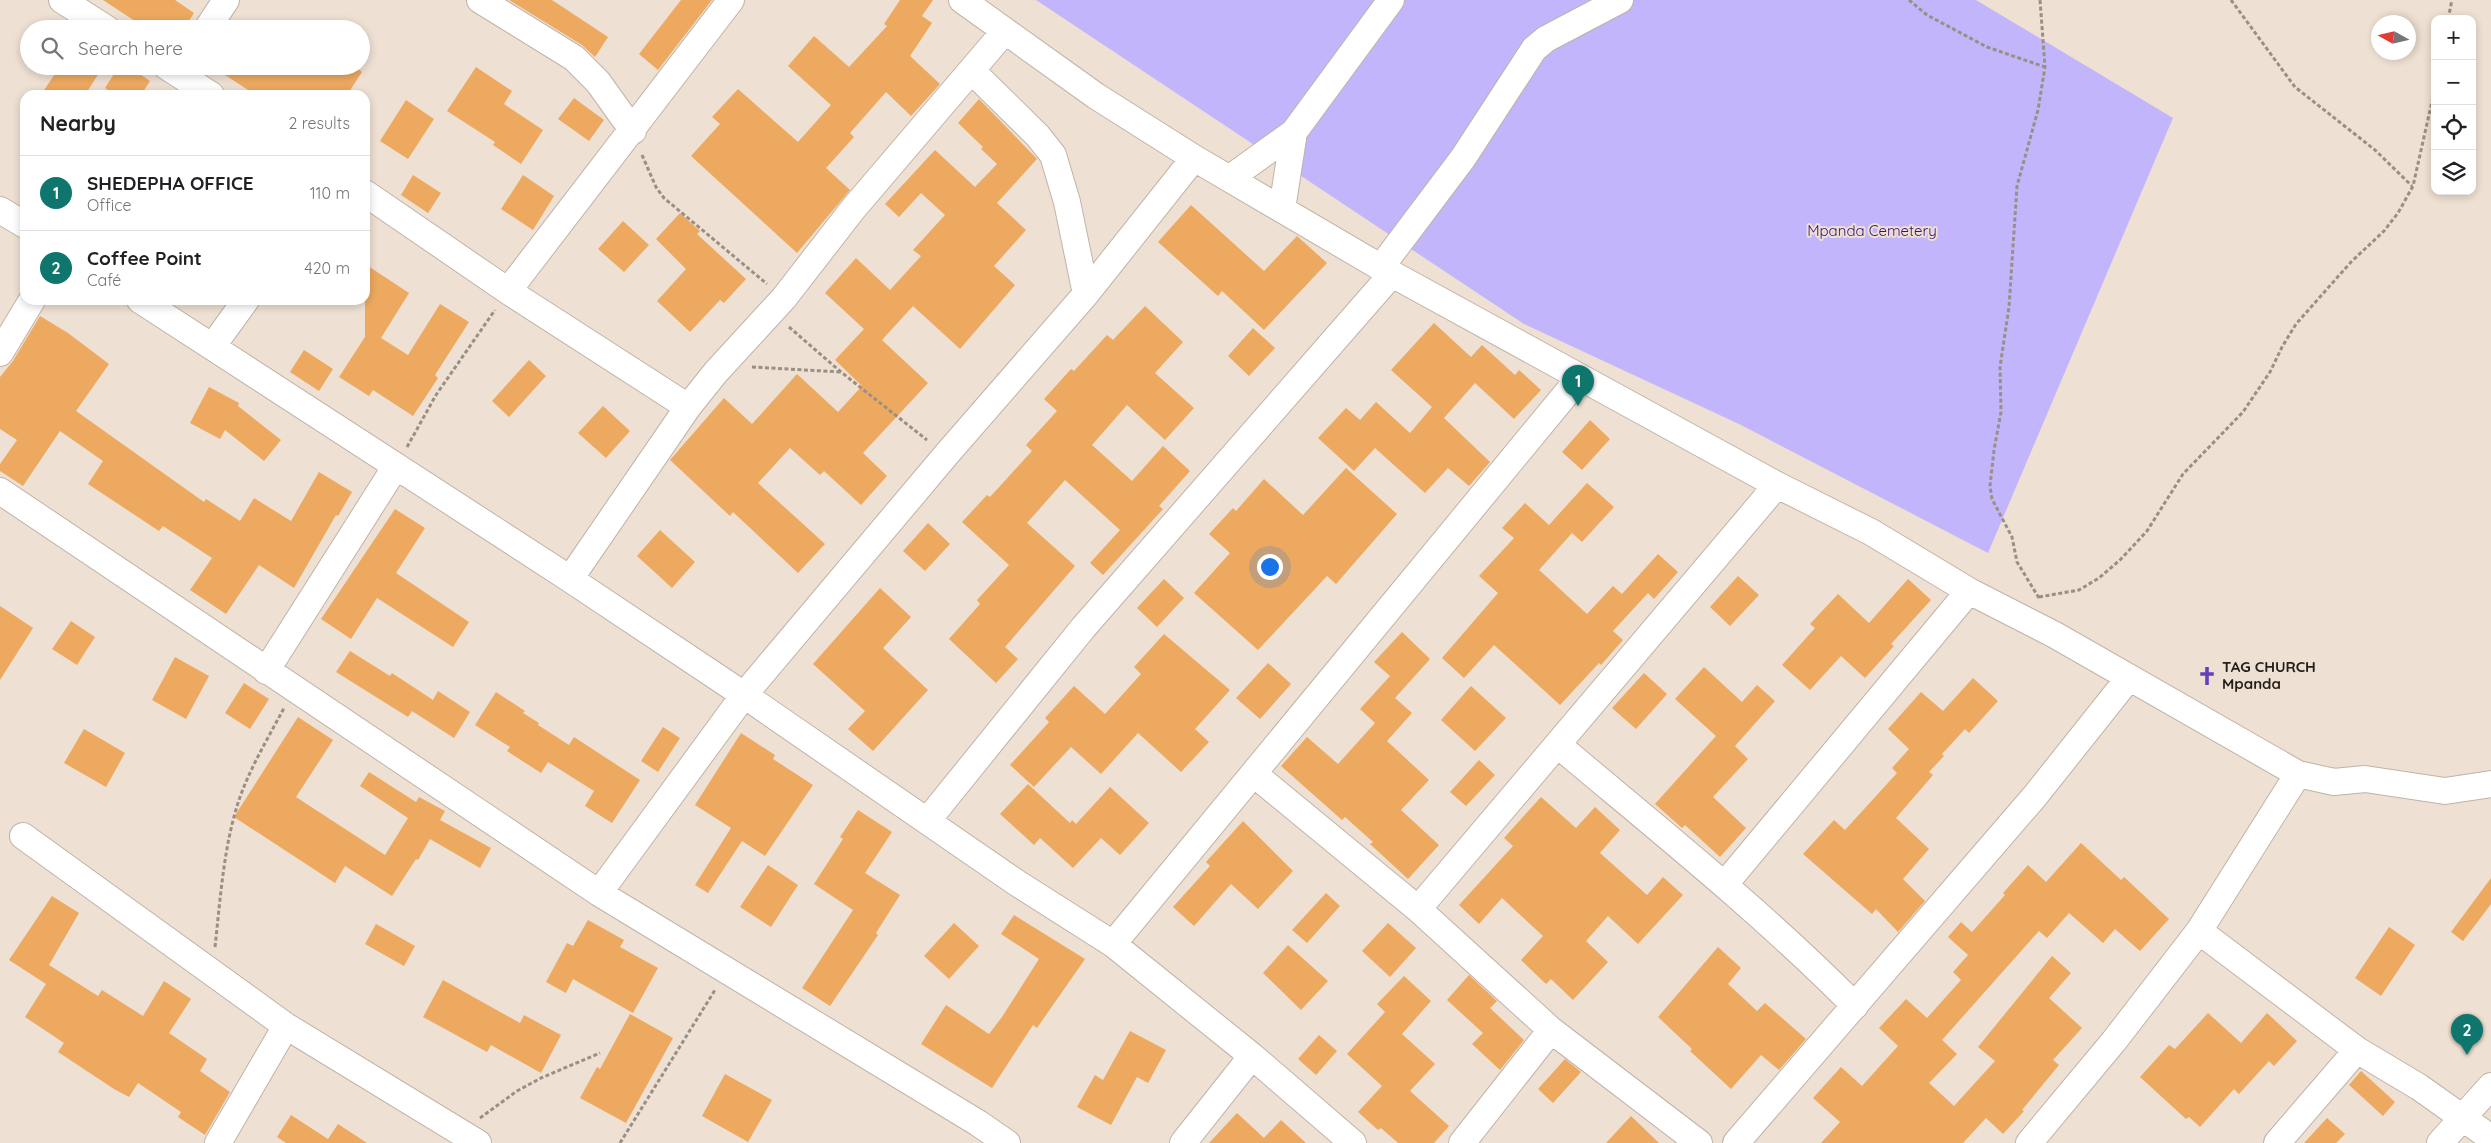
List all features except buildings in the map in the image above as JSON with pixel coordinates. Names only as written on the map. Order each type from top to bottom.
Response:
[{"type":"street","points":[[62,0],[93,20]]},
{"type":"street","points":[[213,20],[226,0]]},
{"type":"street","points":[[480,0],[514,19],[574,58],[598,82],[633,131]]},
{"type":"street","points":[[508,291],[633,131],[731,0]]},
{"type":"street","points":[[962,0],[1004,32],[1096,96],[1194,158],[1387,270],[1777,484],[1870,532],[1969,591],[2055,635],[2128,679],[2298,774],[2334,782],[2364,779],[2445,790],[2491,784]]},
{"type":"street","points":[[1230,178],[1294,132],[1391,0]]},
{"type":"street","points":[[926,820],[1083,628],[1387,270],[1534,49],[1546,39],[1620,0]]},
{"type":"street","points":[[570,579],[688,407],[716,372],[777,304],[853,209],[1004,32]]},
{"type":"street","points":[[972,71],[1038,136],[1053,155],[1067,202],[1086,294]]},
{"type":"street","points":[[183,75],[204,90]]},
{"type":"street","points":[[1282,209],[1294,132]]},
{"type":"street","points":[[599,893],[744,695],[946,455],[1086,294],[1194,158]]},
{"type":"street","points":[[370,196],[508,291],[688,407]]},
{"type":"street","points":[[0,210],[20,222]]},
{"type":"street","points":[[0,353],[29,305]]},
{"type":"street","points":[[148,305],[570,579],[744,695],[1017,882],[1113,944],[1252,1056],[1353,1143]]},
{"type":"street","points":[[212,347],[242,305]]},
{"type":"street","points":[[1113,944],[1580,377]]},
{"type":"street","points":[[266,672],[396,466]]},
{"type":"street","points":[[1418,909],[1777,484]]},
{"type":"street","points":[[0,491],[266,672],[599,893],[727,970],[978,1133],[1007,1143]]},
{"type":"street","points":[[1725,884],[1969,591]]},
{"type":"street","points":[[1736,1143],[2035,796],[2128,679]]},
{"type":"street","points":[[1558,745],[1725,884],[1800,950],[1855,1006]]},
{"type":"street","points":[[1254,774],[1418,909],[1551,1030],[1699,1143]]},
{"type":"street","points":[[2029,1143],[2114,1040],[2199,931],[2298,774]]},
{"type":"street","points":[[23,836],[286,1026],[478,1143]]},
{"type":"street","points":[[2199,931],[2357,1050],[2419,1086],[2464,1116],[2491,1138]]},
{"type":"street","points":[[218,1143],[286,1026]]},
{"type":"street","points":[[1462,1143],[1551,1030]]},
{"type":"street","points":[[2277,1143],[2357,1050]]},
{"type":"street","points":[[1183,1143],[1252,1056]]},
{"type":"street","points":[[2440,1143],[2491,1086]]},
{"type":"path","points":[[1909,0],[1927,15],[1987,47],[2046,67]]},
{"type":"path","points":[[2040,0],[2046,67],[2038,110],[2017,186],[2009,307],[2000,367],[2002,412],[1994,450],[1990,486],[1995,505],[2012,537],[2017,562],[2039,597],[2053,624],[2055,635]]},
{"type":"path","points":[[2231,0],[2295,87],[2375,150],[2413,186]]},
{"type":"path","points":[[2449,15],[2452,0]]},
{"type":"path","points":[[2039,597],[2078,590],[2098,578],[2120,560],[2148,531],[2183,474],[2243,412],[2255,396],[2296,324],[2351,262],[2384,231],[2398,213],[2413,186],[2431,105]]},
{"type":"path","points":[[633,131],[656,187],[664,198],[777,304],[841,372],[946,455]]},
{"type":"path","points":[[396,466],[436,395],[508,291]]},
{"type":"path","points":[[716,372],[749,367],[841,372]]},
{"type":"path","points":[[212,973],[222,882],[235,812],[248,776],[294,690]]},
{"type":"path","points":[[620,1143],[727,970]]},
{"type":"path","points":[[456,1128],[477,1120],[517,1091],[541,1078],[600,1053]]},
{"type":"green space","name":"Mpanda Cemetery","points":[[1036,0],[1976,0],[2173,118],[1988,553],[1741,425],[1524,324]]},
{"type":"place","name":"SHEDEPHA OFFICE","points":[[1578,406]]},
{"type":"place","name":"TAG CHURCH Mpanda","points":[[2207,676]]},
{"type":"place","name":"Coffee Point","points":[[2467,1055]]}]
